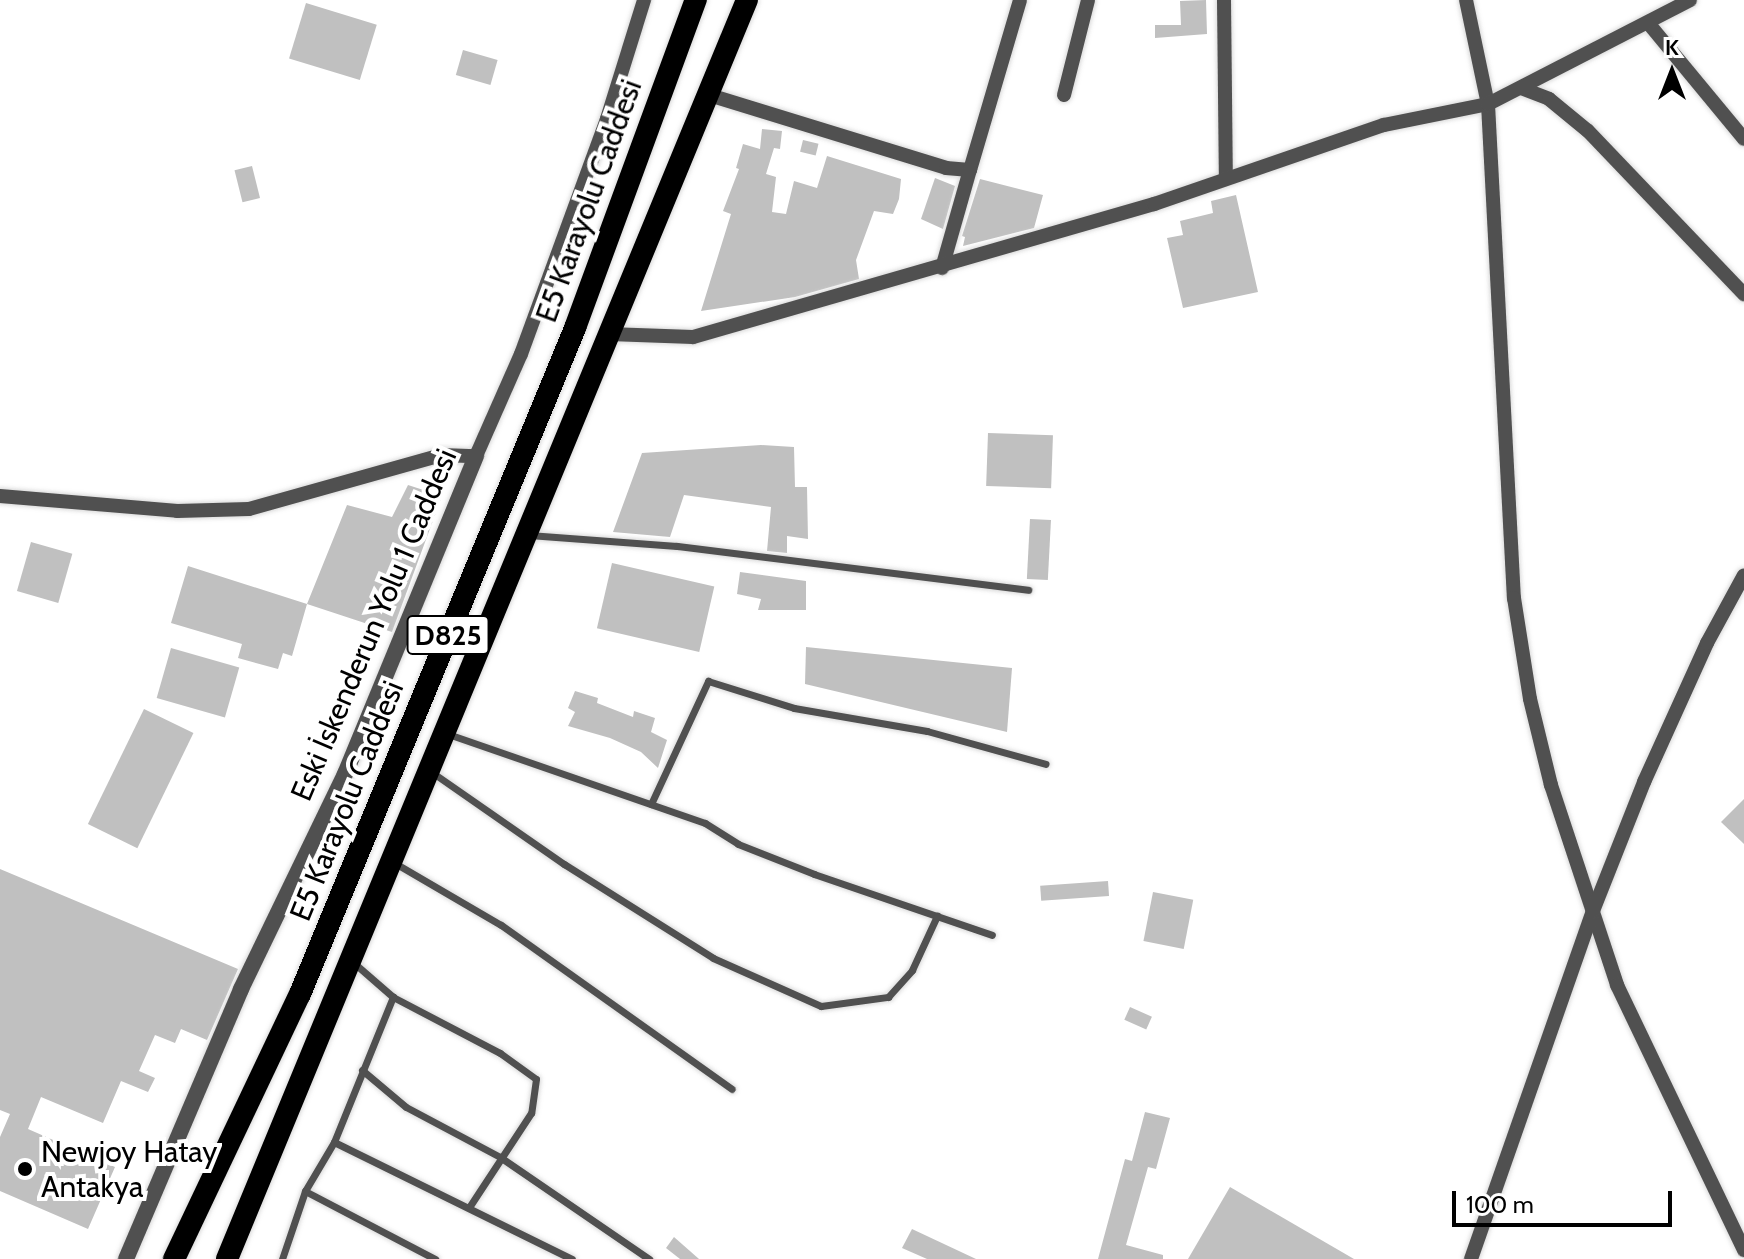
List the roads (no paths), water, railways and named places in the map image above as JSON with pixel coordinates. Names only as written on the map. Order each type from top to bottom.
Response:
[{"type":"highway","name":"E5 Karayolu Caddesi","points":[[174,1259],[306,979],[575,328],[696,0]]},
{"type":"highway","name":"E5 Karayolu Caddesi","points":[[227,1259],[747,0]]},
{"type":"street","name":"Eski İskenderun Yolu 1 Caddesi","points":[[126,1259],[241,989],[345,774],[526,341],[607,119],[644,0]]},
{"type":"street","points":[[942,268],[1020,0]]},
{"type":"street","points":[[1064,95],[1088,0]]},
{"type":"street","points":[[1224,0],[1226,177]]},
{"type":"street","points":[[1466,0],[1488,104],[1500,384],[1514,598],[1530,699],[1551,785],[1617,985],[1672,1107],[1744,1250]]},
{"type":"street","points":[[609,334],[693,337],[942,268],[1154,204],[1384,125],[1488,104],[1649,24],[1690,0]]},
{"type":"street","points":[[1649,24],[1744,139]]},
{"type":"street","points":[[1521,88],[1549,99],[1588,131],[1744,294]]},
{"type":"street","points":[[706,94],[946,168],[970,170]]},
{"type":"street","points":[[0,496],[177,511],[249,509],[441,455],[476,456]]},
{"type":"street","points":[[1471,1259],[1593,911],[1644,782],[1707,643],[1744,575]]},
{"type":"lane","points":[[526,535],[677,546],[1028,590]]},
{"type":"lane","points":[[651,804],[708,681],[794,708],[927,731],[1046,764]]},
{"type":"lane","points":[[444,732],[705,823],[738,844],[814,874],[992,935]]},
{"type":"lane","points":[[429,770],[564,864],[713,958],[821,1006],[888,997],[912,970],[937,916]]},
{"type":"lane","points":[[391,861],[501,925],[732,1089]]},
{"type":"lane","points":[[350,960],[393,997],[500,1053],[536,1079],[531,1113],[470,1206]]},
{"type":"lane","points":[[282,1259],[305,1191],[334,1142],[393,997]]},
{"type":"lane","points":[[362,1070],[406,1107],[500,1157],[649,1259]]},
{"type":"lane","points":[[334,1142],[470,1206],[572,1259]]},
{"type":"lane","points":[[305,1191],[435,1259]]},
{"type":"place","name":"Newjoy Hatay Antakya","points":[[25,1169]]}]
